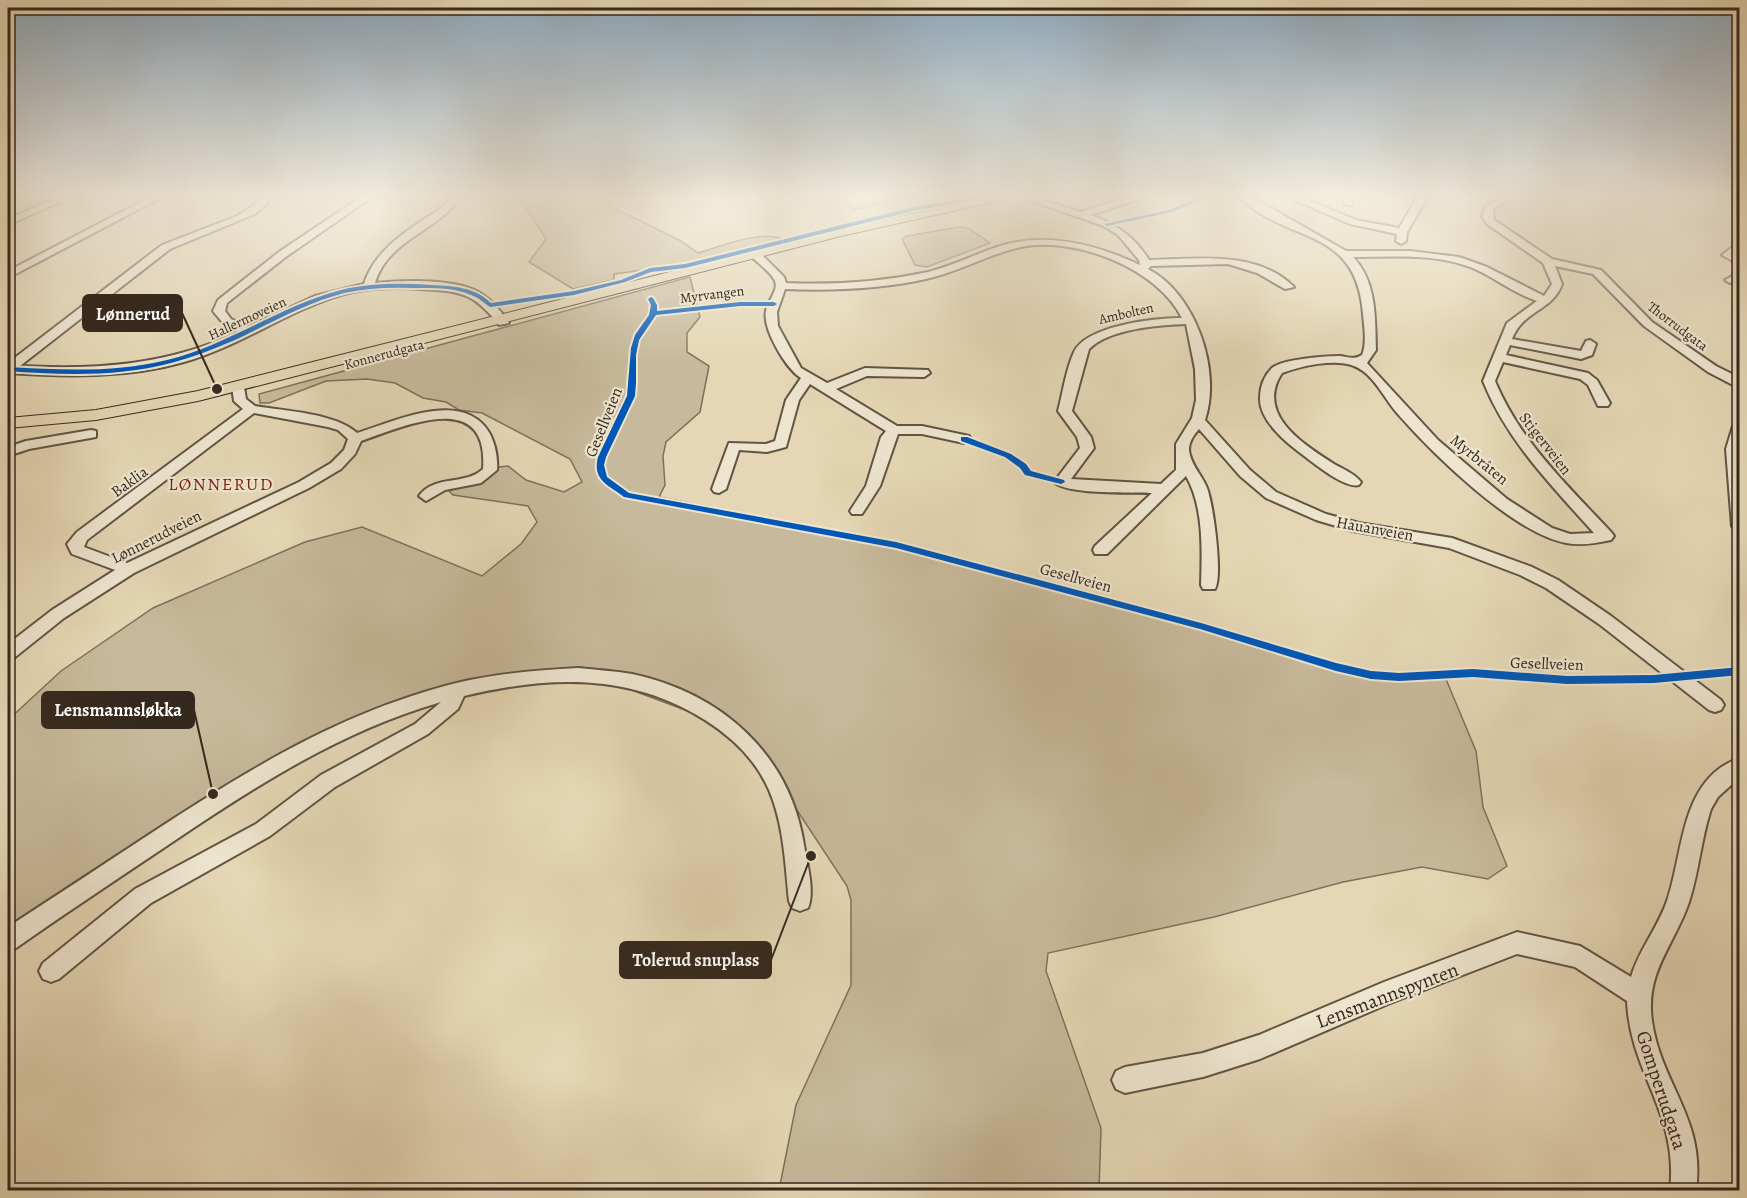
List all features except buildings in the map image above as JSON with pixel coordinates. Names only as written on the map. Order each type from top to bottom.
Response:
[{"type":"main road","name":"Konnerudgata","points":[[8,430],[122,417],[238,390],[772,251]]},
{"type":"main road","name":"Konnerudgata","points":[[8,423],[121,411],[238,390]]},
{"type":"street","points":[[8,275],[54,251]]},
{"type":"street","points":[[8,369],[161,251]]},
{"type":"street","points":[[249,332],[223,318],[219,311],[222,302],[288,251]]},
{"type":"street","points":[[369,286],[370,279],[381,261],[394,251]]},
{"type":"street","points":[[781,286],[819,286],[916,277],[955,268],[1001,251]]},
{"type":"street","points":[[1092,251],[1143,266],[1228,261],[1246,265],[1289,287]]},
{"type":"street","points":[[1101,550],[1183,471],[1182,447],[1187,433],[1198,420],[1201,408],[1201,379],[1196,339],[1190,321],[1162,282],[1143,266],[1133,251]]},
{"type":"street","points":[[1339,251],[1360,269],[1366,290],[1370,350],[1367,357],[1358,363],[1324,362],[1284,367],[1273,374],[1266,394],[1269,411],[1279,427],[1310,455],[1354,482]]},
{"type":"street","points":[[1406,251],[1408,255]]},
{"type":"street","name":"Thorrudgata","points":[[1533,251],[1548,261],[1597,272],[1648,324],[1712,369],[1739,384]]},
{"type":"street","points":[[1732,251],[1727,255],[1740,262]]},
{"type":"street","points":[[1345,254],[1408,255],[1454,260],[1476,266],[1516,290],[1544,300],[1553,295],[1557,284],[1548,261]]},
{"type":"street","points":[[756,255],[777,273],[781,286],[771,312],[772,326],[796,370],[894,430],[922,430],[964,439]]},
{"type":"street","name":"Hallermoveien","points":[[8,369],[78,371],[138,368],[207,351],[325,298],[369,286],[410,285],[474,292],[485,299],[502,321]]},
{"type":"street","name":"Stigerveien","points":[[1544,300],[1513,323],[1489,381],[1500,408],[1535,459],[1606,536]]},
{"type":"street","name":"Ambolten","points":[[1165,489],[1089,486],[1061,482],[1087,448],[1084,437],[1065,411],[1080,352],[1085,343],[1096,336],[1145,322],[1190,321]]},
{"type":"street","points":[[1505,341],[1581,355],[1586,355],[1590,344]]},
{"type":"street","points":[[1498,357],[1584,376],[1593,383],[1603,403]]},
{"type":"street","name":"Myrbråten","points":[[1358,363],[1374,374],[1393,402],[1435,446],[1530,521],[1564,538],[1584,540],[1606,536]]},
{"type":"street","points":[[827,388],[866,372],[924,373]]},
{"type":"street","points":[[719,489],[735,446],[767,448],[782,444],[791,401],[801,384],[808,379]]},
{"type":"street","points":[[238,390],[240,401],[251,409],[330,423],[343,427],[356,438],[445,413],[466,415],[477,422],[486,442],[490,470],[479,478],[439,485],[426,496]]},
{"type":"street","name":"Baklia","points":[[128,569],[78,550],[75,544],[82,536],[236,423],[251,409]]},
{"type":"street","name":"Hauanveien","points":[[1198,420],[1245,473],[1271,495],[1321,518],[1358,528],[1452,543],[1526,571],[1552,584],[1605,620],[1715,705]]},
{"type":"street","points":[[1740,426],[1733,449],[1740,526]]},
{"type":"street","points":[[857,511],[873,486],[888,437],[894,430]]},
{"type":"street","points":[[8,452],[26,445],[91,434]]},
{"type":"street","name":"Lønnerudveien","points":[[8,653],[58,614],[128,569],[313,480],[345,458],[356,438]]},
{"type":"street","points":[[1184,460],[1200,487],[1208,546],[1209,585]]},
{"type":"street","points":[[8,940],[276,765],[311,745],[385,712],[456,692],[528,679],[582,675],[636,681],[691,699],[735,731],[767,767],[774,780],[790,823],[800,901]]},
{"type":"street","points":[[51,971],[141,898],[198,862],[264,829],[302,803],[328,781],[410,737],[448,709],[454,702],[456,692]]},
{"type":"street","name":"Gomperudgata","points":[[1683,1191],[1685,1171],[1683,1140],[1648,1051],[1640,1021],[1642,972],[1677,903],[1698,815],[1705,798],[1718,783],[1740,766]]},
{"type":"street","name":"Lensmannspynten","points":[[1125,1080],[1203,1065],[1260,1047],[1384,994],[1517,943],[1580,957],[1640,996]]},
{"type":"shaded area","points":[[537,251],[695,251],[698,253],[736,251],[681,265],[614,274],[614,280],[573,289],[529,262]]},
{"type":"shaded area","points":[[908,251],[969,251],[927,267],[915,265]]},
{"type":"shaded area","points":[[690,277],[700,317],[687,333],[687,352],[709,366],[700,412],[666,442],[663,456],[665,485],[659,497],[900,544],[1389,679],[1443,672],[1476,751],[1483,807],[1507,866],[1488,879],[1422,867],[1343,882],[1214,917],[1048,953],[1046,971],[1101,1128],[1099,1190],[779,1190],[796,1105],[851,985],[851,900],[847,886],[764,760],[728,726],[594,676],[527,678],[428,700],[286,759],[8,946],[8,720],[61,671],[153,608],[305,542],[362,527],[482,576],[521,544],[537,522],[528,506],[453,495],[449,491],[482,479],[499,467],[508,466],[526,480],[564,492],[582,482],[570,459],[482,413],[459,410],[446,402],[423,398],[395,383],[367,379],[326,381],[269,403],[260,403],[259,394]]},
{"type":"cycle path","points":[[8,369],[108,370],[167,362],[212,348],[319,299],[365,288],[412,286],[459,289],[479,296],[490,305],[574,293],[623,281],[650,270],[685,266],[745,251]]},
{"type":"cycle path","name":"Gesellveien","points":[[651,299],[654,310],[636,340],[634,348],[631,396],[600,465],[603,478],[627,495],[896,545],[1201,626],[1336,667],[1371,675],[1399,677],[1473,673],[1567,680],[1654,679],[1740,671]]},
{"type":"cycle path","name":"Myrvangen","points":[[654,313],[740,304],[774,304]]},
{"type":"cycle path","points":[[964,439],[1008,455],[1023,466],[1028,473],[1061,482]]},
{"type":"place","name":"Lønnerud","points":[[217,389]]},
{"type":"place","name":"Lensmannsløkka","points":[[213,794]]},
{"type":"place","name":"Tolerud snuplass","points":[[811,856]]},
{"type":"district","name":"LØNNERUD","points":[[221,484]]}]
